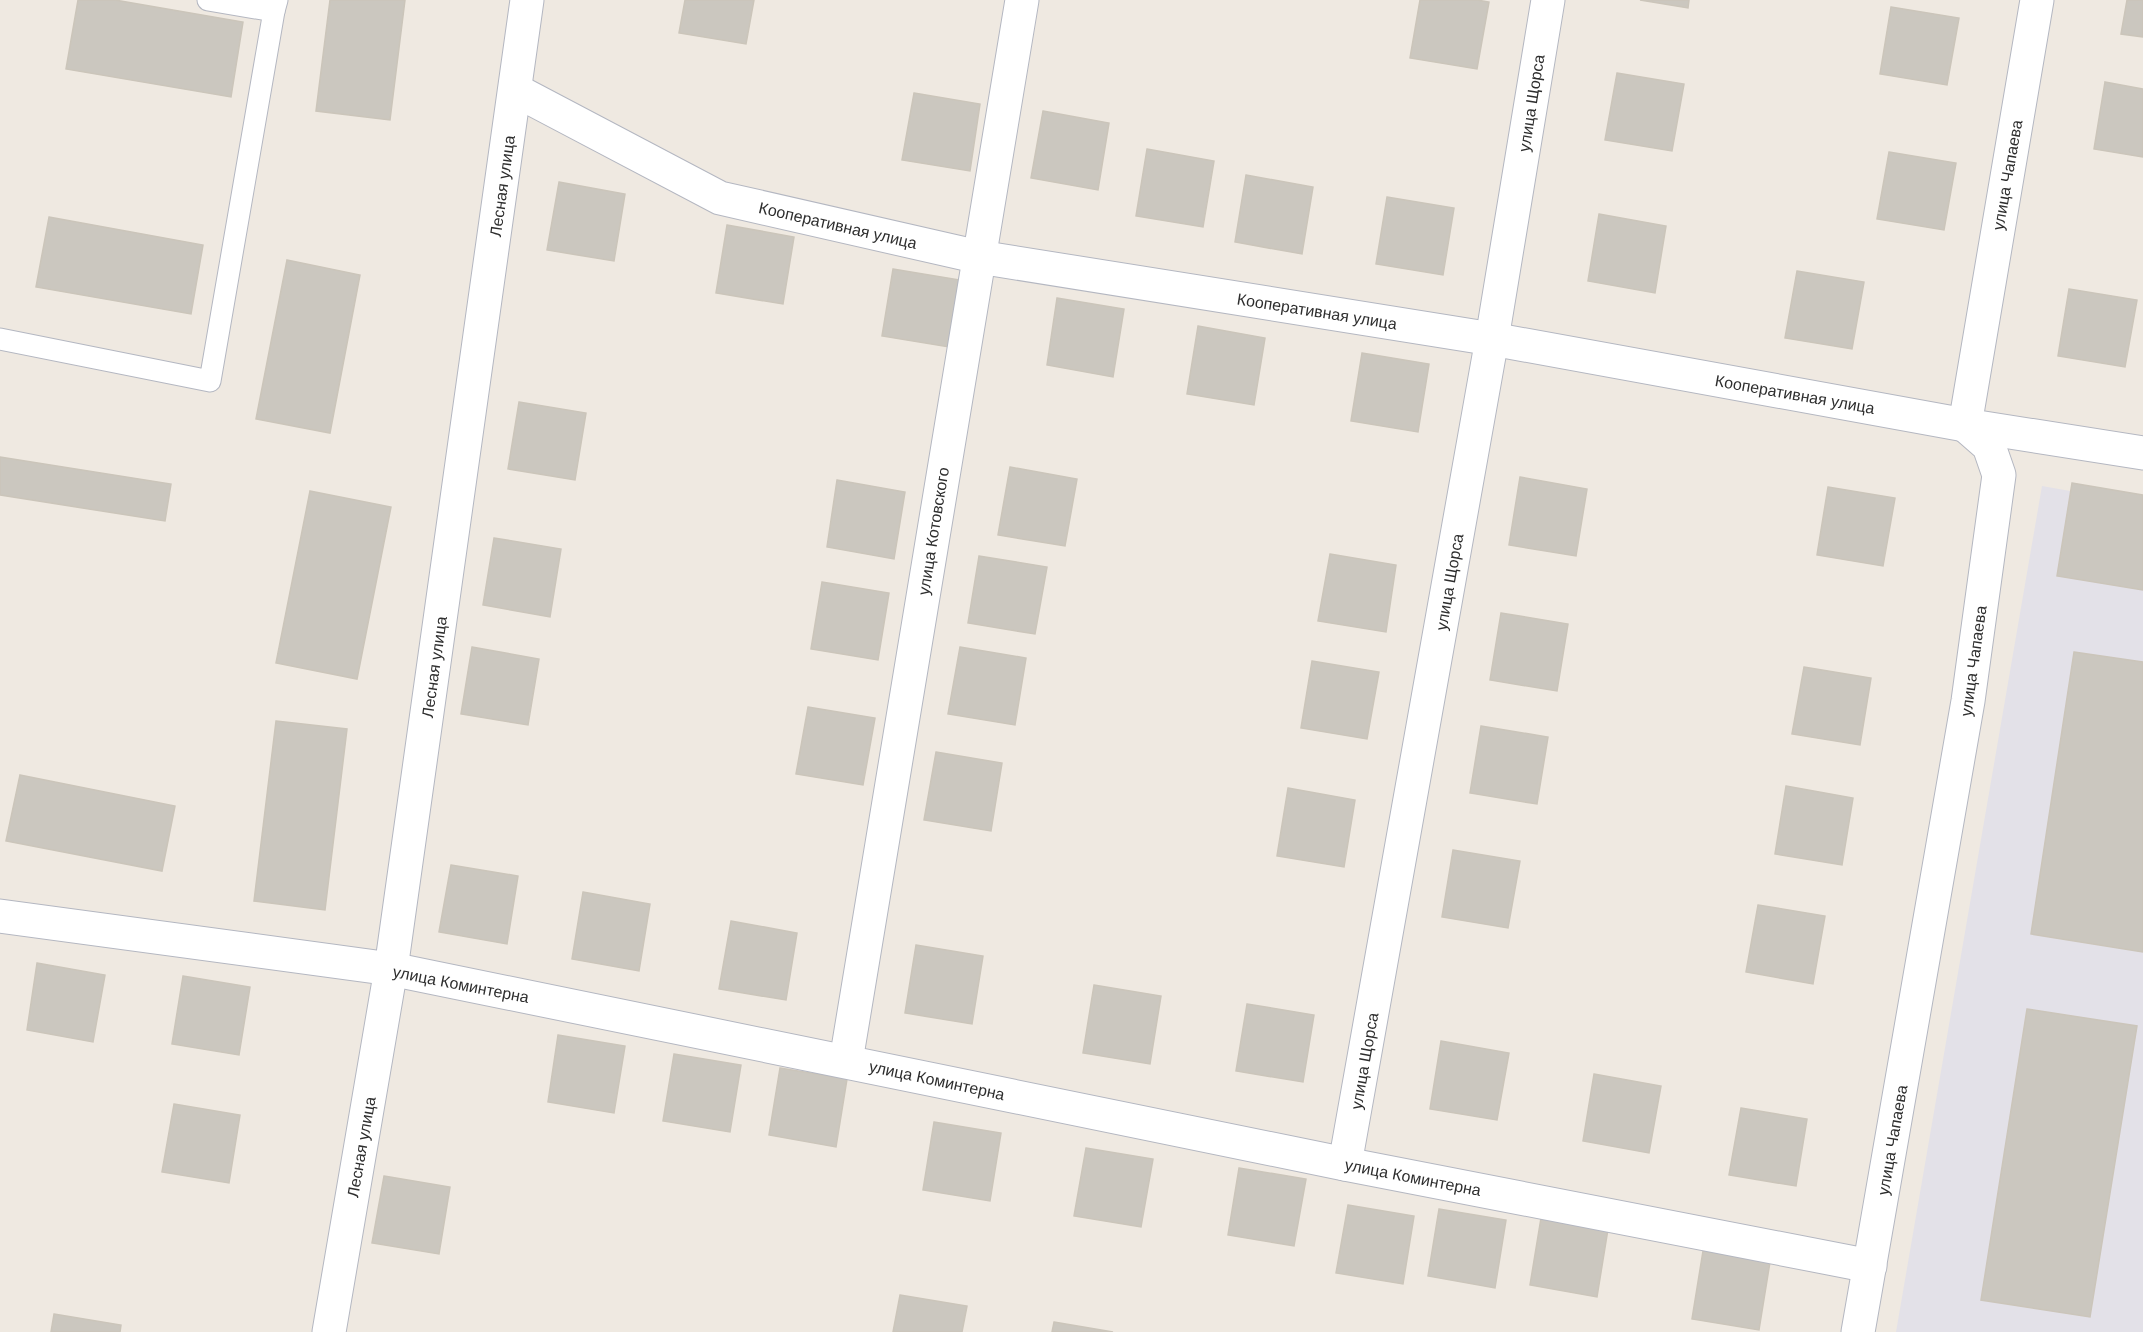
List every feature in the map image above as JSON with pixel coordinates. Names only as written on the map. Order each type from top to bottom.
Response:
[{"type":"street","name":"Лесная улица","points":[[329,1332],[391,969],[527,0]]},
{"type":"street","name":"улица Котовского","points":[[846,1062],[1022,0]]},
{"type":"street","name":"улица Щорса","points":[[1345,1164],[1492,339],[1548,0]]},
{"type":"street","name":"улица Чапаева","points":[[1858,1332],[1968,701],[1999,475],[1989,446],[1965,425],[2037,0]]},
{"type":"street","name":"Кооперативная улица","points":[[515,90],[720,198],[979,257],[1492,339],[1965,425],[2143,453]]},
{"type":"street","name":"улица Коминтерна","points":[[0,916],[391,969],[1345,1164],[1870,1266]]},
{"type":"lane","points":[[0,339],[210,381],[276,6],[208,0]]},
{"type":"shaded area","points":[[2042,486],[2143,504],[2143,1332],[1896,1332]]},
{"type":"building","points":[[78,0],[115,0],[243,22],[231,97],[66,69]]},
{"type":"building","points":[[330,0],[405,0],[390,120],[316,111]]},
{"type":"building","points":[[685,0],[754,0],[746,44],[679,33]]},
{"type":"building","points":[[1420,0],[1489,2],[1477,69],[1410,58]]},
{"type":"building","points":[[1640,0],[1689,0],[1688,8]]},
{"type":"building","points":[[2127,0],[2143,0],[2143,37],[2121,34]]},
{"type":"building","points":[[1891,7],[1959,18],[1947,85],[1880,74]]},
{"type":"building","points":[[1617,73],[1684,84],[1672,151],[1605,140]]},
{"type":"building","points":[[2105,82],[2143,89],[2143,157],[2094,149]]},
{"type":"building","points":[[914,93],[980,104],[970,171],[902,160]]},
{"type":"building","points":[[1043,111],[1109,123],[1098,190],[1031,178]]},
{"type":"building","points":[[1147,149],[1214,161],[1203,227],[1136,216]]},
{"type":"building","points":[[1889,152],[1956,163],[1944,230],[1877,219]]},
{"type":"building","points":[[1246,175],[1313,187],[1302,254],[1235,242]]},
{"type":"building","points":[[559,182],[625,194],[614,261],[547,250]]},
{"type":"building","points":[[1387,197],[1454,208],[1443,275],[1376,264]]},
{"type":"building","points":[[1599,214],[1666,226],[1655,293],[1588,281]]},
{"type":"building","points":[[49,217],[203,245],[191,314],[36,287]]},
{"type":"building","points":[[727,225],[794,237],[783,304],[716,293]]},
{"type":"building","points":[[287,260],[360,275],[330,433],[256,419]]},
{"type":"building","points":[[893,269],[960,280],[949,347],[882,336]]},
{"type":"building","points":[[1797,271],[1864,282],[1852,349],[1785,338]]},
{"type":"building","points":[[2069,289],[2137,300],[2125,367],[2058,356]]},
{"type":"building","points":[[1057,298],[1124,309],[1113,377],[1047,365]]},
{"type":"building","points":[[1198,326],[1265,338],[1254,405],[1187,394]]},
{"type":"building","points":[[1362,353],[1429,364],[1418,432],[1351,421]]},
{"type":"building","points":[[519,402],[586,413],[575,480],[508,469]]},
{"type":"building","points":[[0,457],[171,484],[165,521],[0,495]]},
{"type":"building","points":[[1010,467],[1077,479],[1065,546],[998,535]]},
{"type":"building","points":[[1520,477],[1587,489],[1576,556],[1509,545]]},
{"type":"building","points":[[837,480],[905,492],[894,559],[827,547]]},
{"type":"building","points":[[2072,483],[2143,495],[2143,590],[2057,576]]},
{"type":"building","points":[[1828,487],[1895,498],[1883,566],[1817,555]]},
{"type":"building","points":[[310,491],[391,507],[357,679],[276,663]]},
{"type":"building","points":[[494,538],[561,549],[550,617],[483,605]]},
{"type":"building","points":[[1330,554],[1396,565],[1386,632],[1318,621]]},
{"type":"building","points":[[979,556],[1047,567],[1035,634],[968,623]]},
{"type":"building","points":[[822,582],[889,593],[878,660],[811,649]]},
{"type":"building","points":[[1501,613],[1568,624],[1557,691],[1490,680]]},
{"type":"building","points":[[472,647],[539,659],[528,725],[461,714]]},
{"type":"building","points":[[960,647],[1026,658],[1015,725],[948,714]]},
{"type":"building","points":[[2074,652],[2143,662],[2143,952],[2031,934]]},
{"type":"building","points":[[1312,661],[1379,672],[1367,739],[1301,728]]},
{"type":"building","points":[[1804,667],[1871,678],[1860,745],[1792,734]]},
{"type":"building","points":[[808,707],[875,718],[863,785],[796,774]]},
{"type":"building","points":[[276,721],[347,729],[325,910],[254,901]]},
{"type":"building","points":[[1481,726],[1548,737],[1537,804],[1470,793]]},
{"type":"building","points":[[936,752],[1002,763],[991,831],[924,820]]},
{"type":"building","points":[[20,775],[175,806],[162,871],[6,841]]},
{"type":"building","points":[[1786,786],[1853,798],[1842,865],[1775,854]]},
{"type":"building","points":[[1288,788],[1355,800],[1344,867],[1277,856]]},
{"type":"building","points":[[1453,850],[1520,861],[1508,928],[1442,917]]},
{"type":"building","points":[[451,865],[518,876],[507,944],[439,932]]},
{"type":"building","points":[[583,892],[650,904],[639,971],[572,959]]},
{"type":"building","points":[[1758,905],[1825,916],[1813,984],[1746,972]]},
{"type":"building","points":[[731,921],[797,933],[786,1000],[719,989]]},
{"type":"building","points":[[916,945],[983,956],[972,1024],[905,1013]]},
{"type":"building","points":[[37,963],[105,975],[93,1042],[27,1030]]},
{"type":"building","points":[[183,976],[250,987],[239,1055],[172,1044]]},
{"type":"building","points":[[1094,985],[1161,996],[1150,1064],[1083,1053]]},
{"type":"building","points":[[1247,1004],[1314,1015],[1303,1082],[1236,1071]]},
{"type":"building","points":[[2027,1009],[2137,1026],[2090,1317],[1981,1300]]},
{"type":"building","points":[[558,1035],[625,1046],[614,1113],[548,1102]]},
{"type":"building","points":[[1441,1041],[1509,1053],[1497,1120],[1430,1109]]},
{"type":"building","points":[[674,1054],[741,1065],[730,1132],[663,1121]]},
{"type":"building","points":[[780,1068],[847,1079],[836,1147],[769,1135]]},
{"type":"building","points":[[1594,1074],[1661,1086],[1649,1153],[1583,1141]]},
{"type":"building","points":[[174,1104],[240,1115],[229,1183],[162,1172]]},
{"type":"building","points":[[1741,1108],[1807,1119],[1796,1186],[1729,1175]]},
{"type":"building","points":[[934,1122],[1001,1133],[990,1201],[923,1190]]},
{"type":"building","points":[[1086,1148],[1153,1159],[1141,1227],[1074,1216]]},
{"type":"building","points":[[1239,1168],[1306,1179],[1294,1246],[1228,1235]]},
{"type":"building","points":[[384,1176],[450,1187],[439,1254],[372,1243]]},
{"type":"building","points":[[1348,1205],[1414,1216],[1403,1284],[1336,1273]]},
{"type":"building","points":[[1439,1209],[1506,1220],[1495,1288],[1428,1276]]},
{"type":"building","points":[[1541,1218],[1608,1229],[1597,1297],[1530,1285]]},
{"type":"building","points":[[1703,1251],[1770,1262],[1759,1330],[1692,1319]]},
{"type":"building","points":[[900,1295],[967,1306],[962,1332],[893,1332]]},
{"type":"building","points":[[54,1314],[121,1325],[120,1332],[51,1332]]},
{"type":"building","points":[[1054,1322],[1113,1332],[1052,1332]]}]
